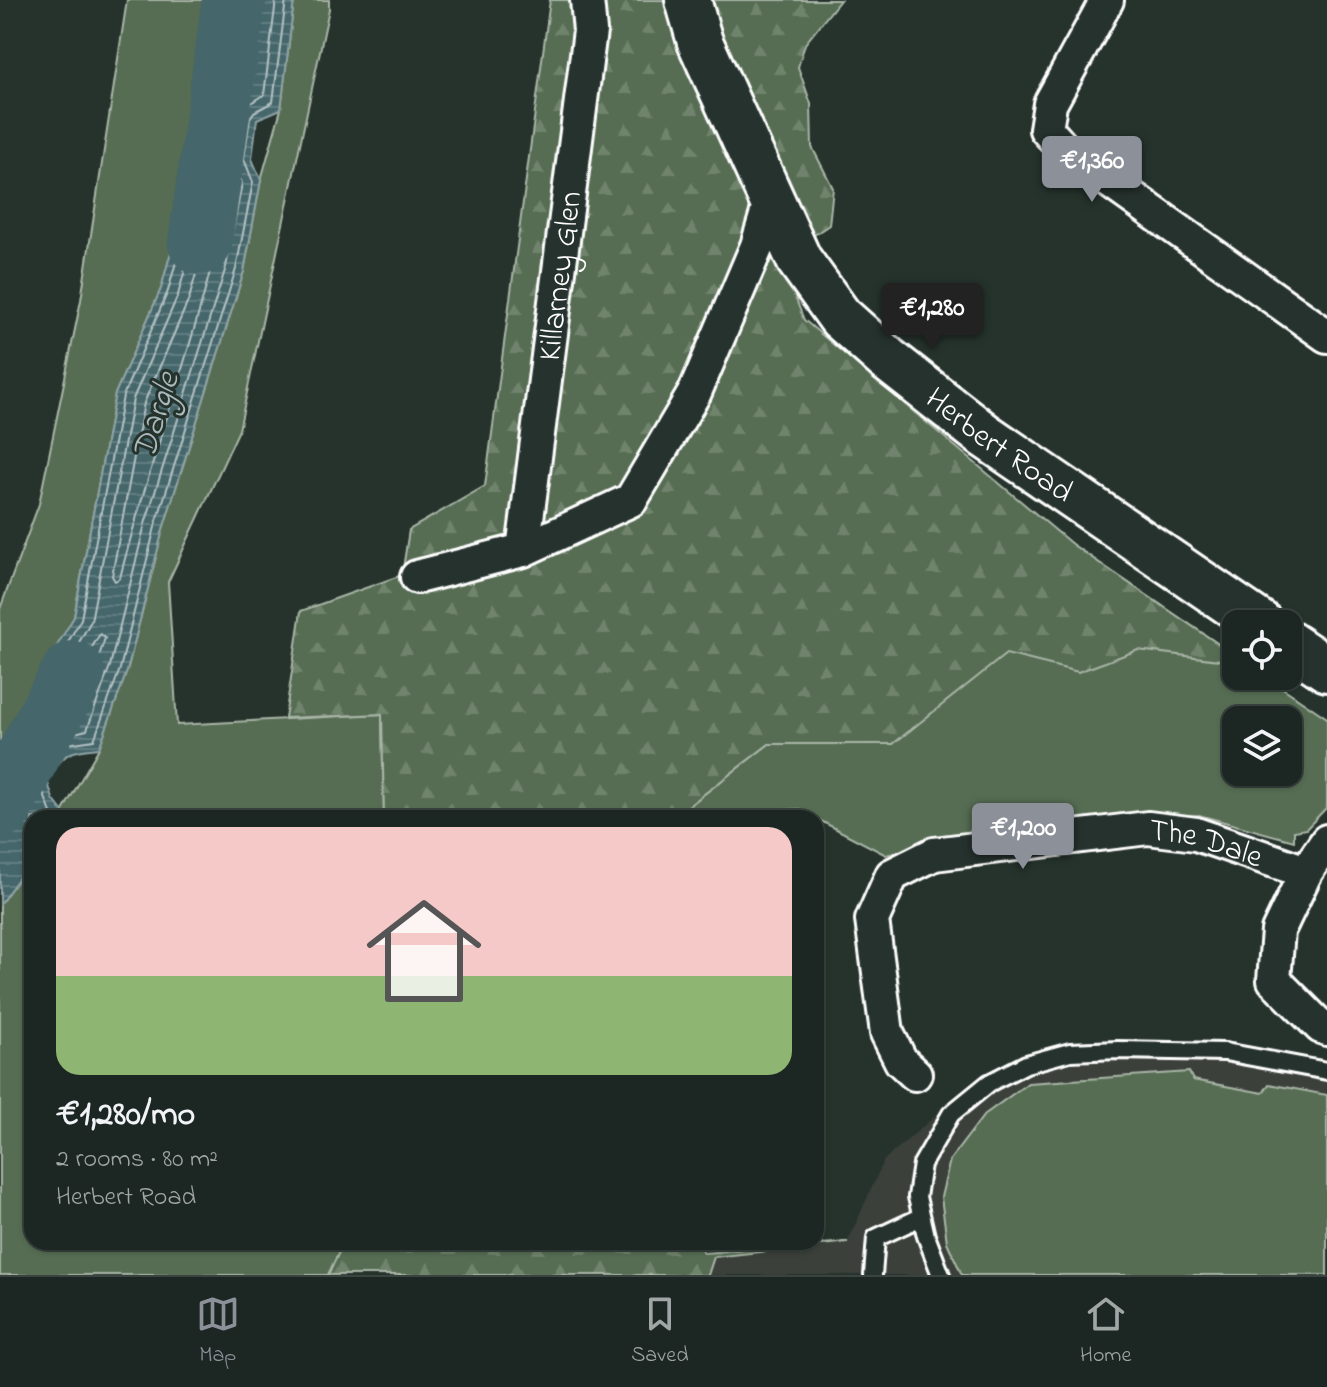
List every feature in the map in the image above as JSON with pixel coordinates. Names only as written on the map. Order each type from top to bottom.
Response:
[{"type":"street","name":"Killarney Glen","points":[[523,550],[590,31],[587,0]]},
{"type":"street","name":"Herbert Road","points":[[688,0],[700,42],[799,260],[840,317],[887,359],[984,435],[1240,610]]},
{"type":"street","points":[[1107,0],[1050,104],[1046,129],[1064,149],[1327,336]]},
{"type":"street","points":[[417,577],[523,550],[631,500],[695,392],[757,246],[771,200]]},
{"type":"street","points":[[1302,652],[1327,669]]},
{"type":"street","name":"The Dale","points":[[915,1074],[901,1061],[887,1033],[872,920],[892,875],[934,854],[1148,828],[1196,834],[1306,872]]},
{"type":"street","points":[[1327,841],[1306,872],[1278,931],[1274,980],[1321,1027],[1327,1029]]},
{"type":"lane","points":[[941,1275],[917,1197],[922,1164],[951,1114],[989,1083],[1026,1064],[1070,1052],[1118,1050],[1225,1052],[1327,1071]]},
{"type":"lane","points":[[873,1275],[876,1238],[921,1217]]},
{"type":"shaded area","points":[[1225,1050],[1327,1070],[1327,1275],[708,1275],[714,1257],[773,1250],[824,1250],[824,1244],[848,1241],[884,1160],[941,1111],[1033,1067]]},
{"type":"green space","points":[[127,0],[215,0],[188,189],[161,289],[115,394],[74,617],[0,747],[0,609],[39,504],[81,300]]},
{"type":"green space","points":[[294,0],[329,0],[239,430],[168,582],[177,725],[382,714],[384,810],[64,810],[99,748],[127,671],[163,529],[244,271],[261,180],[281,109]]},
{"type":"green space","points":[[550,0],[682,0],[804,320],[1073,545],[1222,646],[1222,660],[1138,650],[1078,672],[1006,654],[893,744],[769,744],[683,810],[384,810],[382,714],[285,718],[301,611],[402,575],[409,530],[485,486]]},
{"type":"green space","points":[[702,0],[840,0],[805,44],[798,67],[811,104],[812,147],[833,188],[829,225],[811,237]]},
{"type":"green space","points":[[1073,545],[1222,646],[1222,690],[1286,690],[1327,718],[1327,807],[1306,829],[1294,831],[1294,841],[1199,815],[1088,824],[941,842],[886,855],[824,823],[824,810],[683,810],[769,744],[893,744]]},
{"type":"green space","points":[[24,870],[24,1250],[340,1250],[328,1275],[0,1275],[0,904]]},
{"type":"green space","points":[[1189,1072],[1193,1080],[1263,1093],[1269,1084],[1327,1095],[1327,1275],[962,1275],[947,1242],[941,1197],[950,1160],[984,1115],[1028,1083]]},
{"type":"green space","points":[[340,1250],[702,1250],[703,1253],[777,1250],[714,1257],[708,1275],[328,1275]]},
{"type":"water","points":[[215,0],[294,0],[281,109],[257,119],[252,159],[261,180],[244,271],[163,529],[127,671],[99,748],[67,755],[57,765],[48,783],[53,799],[61,810],[24,810],[24,870],[0,904],[0,781],[21,768],[33,739],[32,727],[22,705],[74,617],[115,394],[161,289],[188,189],[202,168],[219,152],[225,140],[224,127],[201,86]]},
{"type":"waterway","name":"Dargle","points":[[200,243],[234,0]]},
{"type":"waterway","name":"Dargle","points":[[0,807],[73,673]]}]
